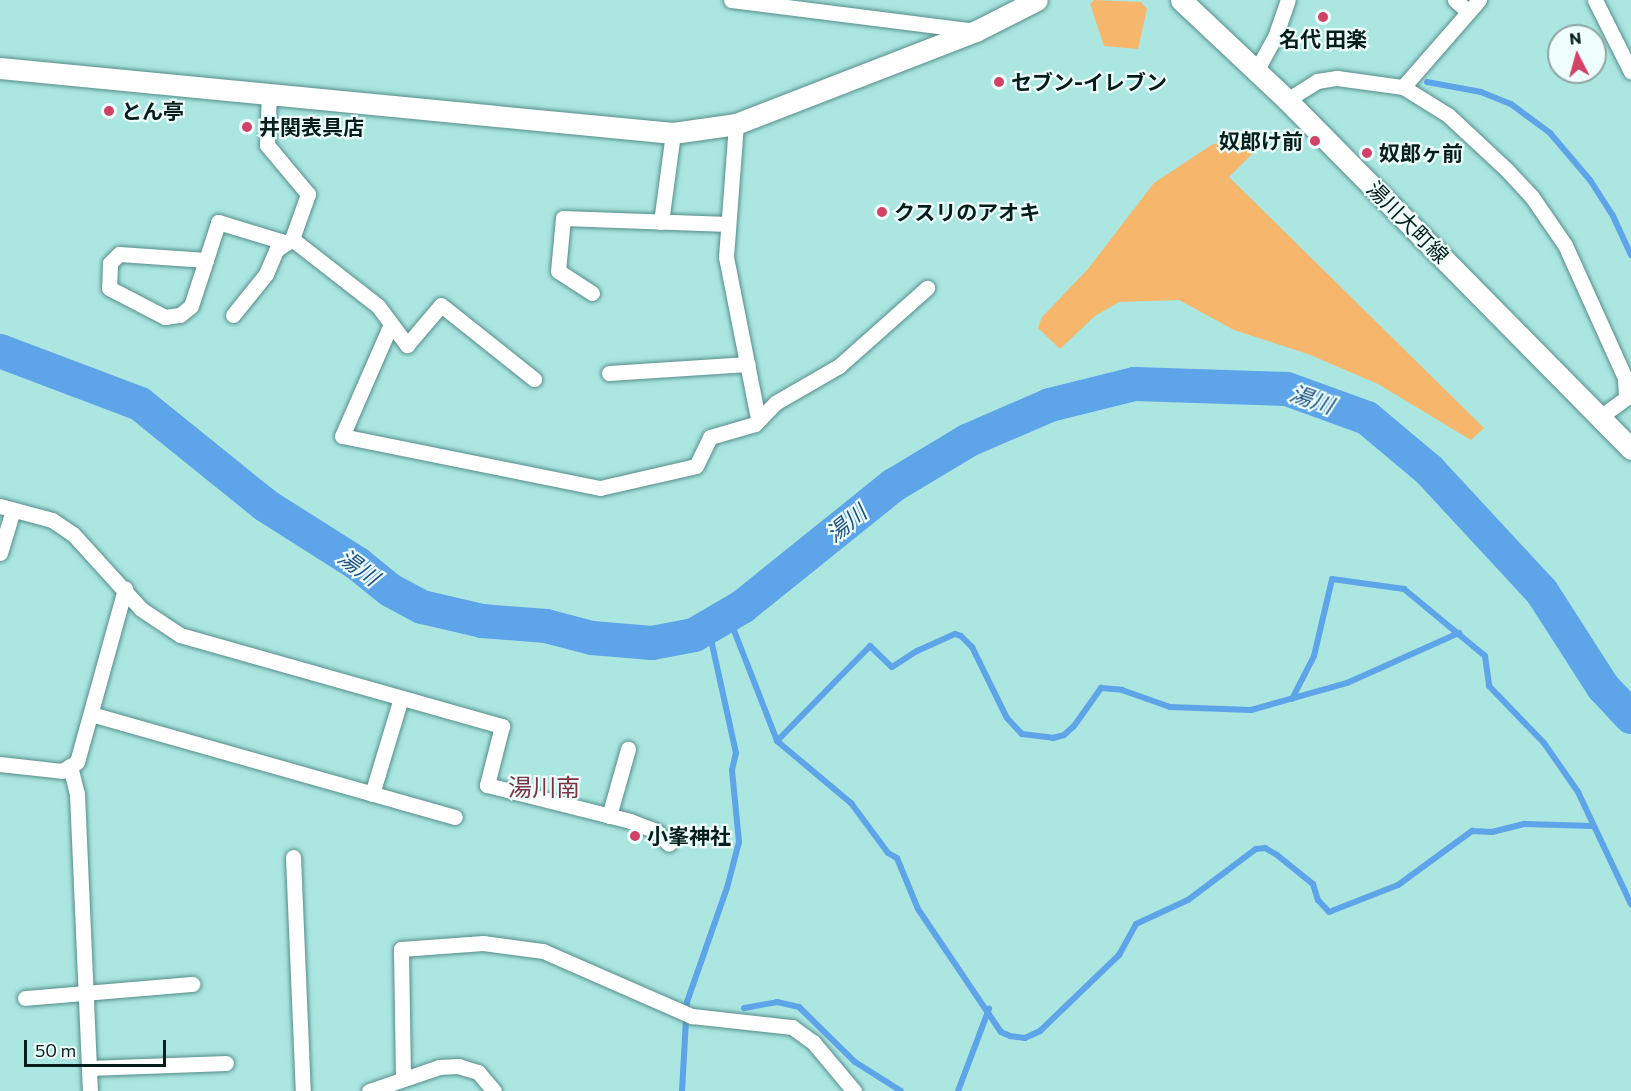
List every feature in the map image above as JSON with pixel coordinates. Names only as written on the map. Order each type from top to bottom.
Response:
[{"type":"street","points":[[731,0],[976,31]]},
{"type":"street","points":[[0,68],[673,133],[736,124],[976,31],[1037,0]]},
{"type":"street","name":"湯川大町線","points":[[1181,0],[1287,100],[1631,449]]},
{"type":"street","points":[[1256,71],[1275,37],[1288,0]]},
{"type":"street","points":[[1403,87],[1474,6],[1455,0]]},
{"type":"street","points":[[1595,0],[1631,72]]},
{"type":"street","points":[[1287,100],[1317,81],[1337,78],[1403,87],[1448,115],[1476,138],[1532,197],[1565,245],[1597,313],[1625,378],[1628,398],[1601,416]]},
{"type":"street","points":[[233,315],[266,274],[276,250],[289,241],[308,194],[267,145],[269,94]]},
{"type":"street","points":[[736,124],[726,257],[758,418]]},
{"type":"street","points":[[662,222],[673,133]]},
{"type":"street","points":[[591,293],[558,271],[563,218],[728,224]]},
{"type":"street","points":[[206,260],[119,254],[110,263],[109,288],[165,317],[180,315],[191,306],[206,260],[218,222],[289,241],[378,306],[407,345],[441,305],[534,379]]},
{"type":"street","points":[[391,324],[342,436],[600,488],[696,466],[710,437],[755,424],[758,418],[775,403],[839,366],[927,288]]},
{"type":"street","points":[[609,373],[748,364]]},
{"type":"street","points":[[0,553],[7,508],[52,520],[73,534],[141,609],[180,635],[502,726],[487,785],[609,816],[656,831],[669,844]]},
{"type":"street","points":[[0,764],[62,771],[77,762],[125,589]]},
{"type":"street","points":[[372,794],[401,698]]},
{"type":"street","points":[[91,714],[455,817]]},
{"type":"street","points":[[609,816],[628,749]]},
{"type":"street","points":[[70,766],[77,794],[90,1091]]},
{"type":"street","points":[[293,857],[303,1091]]},
{"type":"street","points":[[403,1078],[401,949],[483,943],[543,951],[692,1016],[774,1022],[792,1027],[813,1042],[854,1091]]},
{"type":"street","points":[[25,998],[192,984]]},
{"type":"street","points":[[89,1068],[226,1063]]},
{"type":"street","points":[[369,1091],[439,1066],[458,1066],[478,1072],[494,1091]]},
{"type":"shaded area","points":[[1094,0],[1141,2],[1147,9],[1138,49],[1104,46],[1090,4]]},
{"type":"shaded area","points":[[1249,139],[1261,145],[1229,177],[1484,428],[1471,440],[1378,384],[1308,354],[1234,330],[1179,300],[1119,302],[1095,316],[1060,349],[1038,328],[1042,317],[1088,269],[1154,183],[1213,144]]},
{"type":"waterway","points":[[1427,82],[1481,92],[1511,104],[1550,133],[1590,180],[1613,216],[1631,255]]},
{"type":"waterway","name":"湯川","points":[[0,351],[140,404],[265,505],[358,564],[390,590],[422,607],[482,621],[546,626],[592,638],[652,643],[694,635],[742,607],[894,485],[969,440],[1050,405],[1135,384],[1287,389],[1367,418],[1429,470],[1542,592],[1603,687],[1631,717]]},
{"type":"waterway","points":[[1292,699],[1314,656],[1332,579],[1404,589],[1485,656],[1489,686],[1544,743],[1578,792],[1631,904]]},
{"type":"waterway","points":[[728,615],[777,741],[851,803],[888,853],[897,858],[918,909],[1001,1032],[1010,1036],[1025,1038],[1040,1031],[1119,955],[1136,924],[1188,900],[1256,849],[1265,848],[1277,855],[1313,884],[1318,900],[1329,912],[1398,885],[1472,831],[1492,832],[1525,824],[1593,826]]},
{"type":"waterway","points":[[682,1091],[687,1002],[727,888],[739,842],[732,770],[736,753],[708,626]]},
{"type":"waterway","points":[[777,741],[870,646],[892,667],[917,651],[955,634],[961,636],[972,647],[1007,718],[1022,734],[1053,738],[1064,735],[1074,726],[1101,688],[1122,690],[1170,707],[1251,710],[1347,683],[1459,633]]},
{"type":"waterway","points":[[744,1008],[777,1002],[799,1007],[855,1062],[901,1091]]},
{"type":"waterway","points":[[958,1091],[989,1009]]},
{"type":"place","name":"名代 田楽","points":[[1323,17]]},
{"type":"place","name":"セブン-イレブン","points":[[999,82]]},
{"type":"place","name":"とん亭","points":[[109,111]]},
{"type":"place","name":"井関表具店","points":[[247,127]]},
{"type":"place","name":"奴郎け前","points":[[1315,141]]},
{"type":"place","name":"奴郎ヶ前","points":[[1367,153]]},
{"type":"place","name":"クスリのアオキ","points":[[882,212]]},
{"type":"place","name":"小峯神社","points":[[635,836]]},
{"type":"district","name":"湯川南","points":[[544,787]]}]
